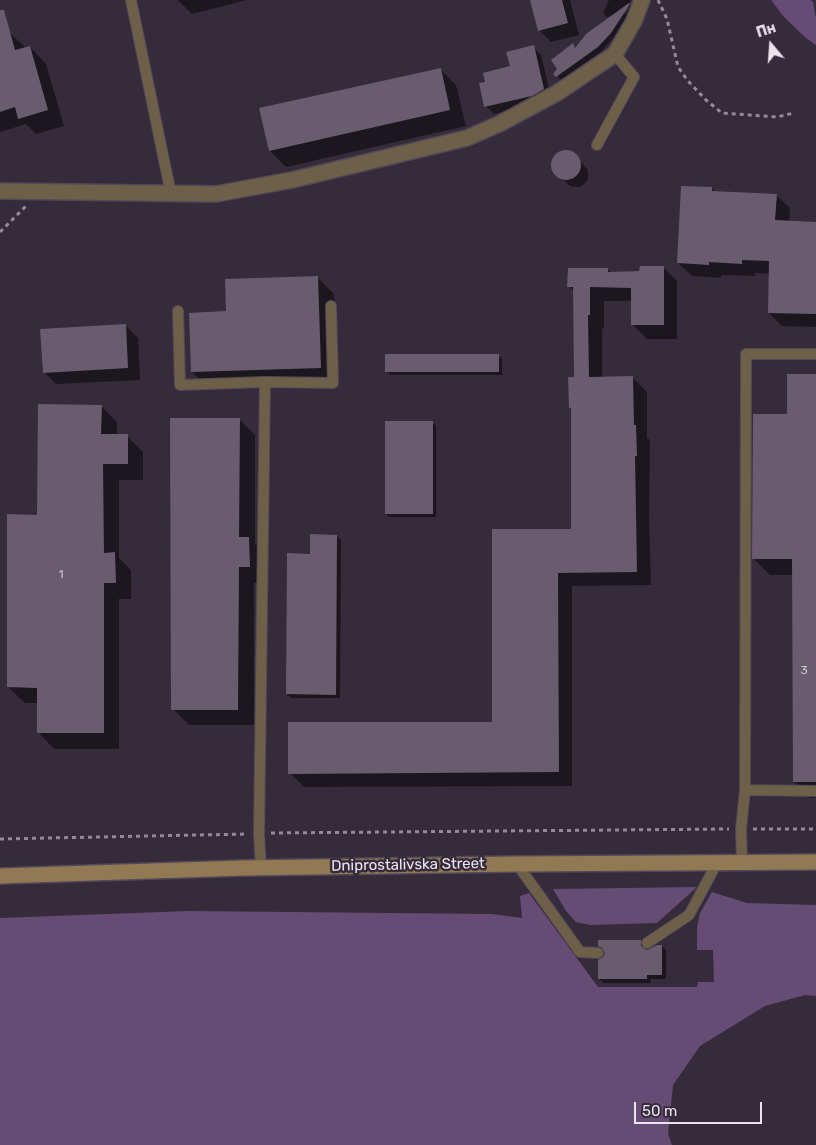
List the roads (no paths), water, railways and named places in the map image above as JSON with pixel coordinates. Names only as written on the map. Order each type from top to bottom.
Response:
[{"type":"street","points":[[0,191],[216,194],[282,182],[468,138],[500,124],[557,93],[615,54],[634,21],[642,0]]},
{"type":"street","name":"Dniprostalivska Street","points":[[0,876],[261,868],[816,862]]},
{"type":"lane","points":[[131,0],[172,194]]},
{"type":"lane","points":[[597,145],[634,77],[615,54]]},
{"type":"lane","points":[[178,311],[180,384],[333,383],[331,306]]},
{"type":"lane","points":[[742,863],[741,829],[745,790],[746,354],[816,354]]},
{"type":"lane","points":[[261,868],[259,834],[266,382]]},
{"type":"lane","points":[[745,790],[816,790]]},
{"type":"lane","points":[[647,943],[689,915],[717,863]]},
{"type":"lane","points":[[517,864],[580,952],[598,953]]}]
